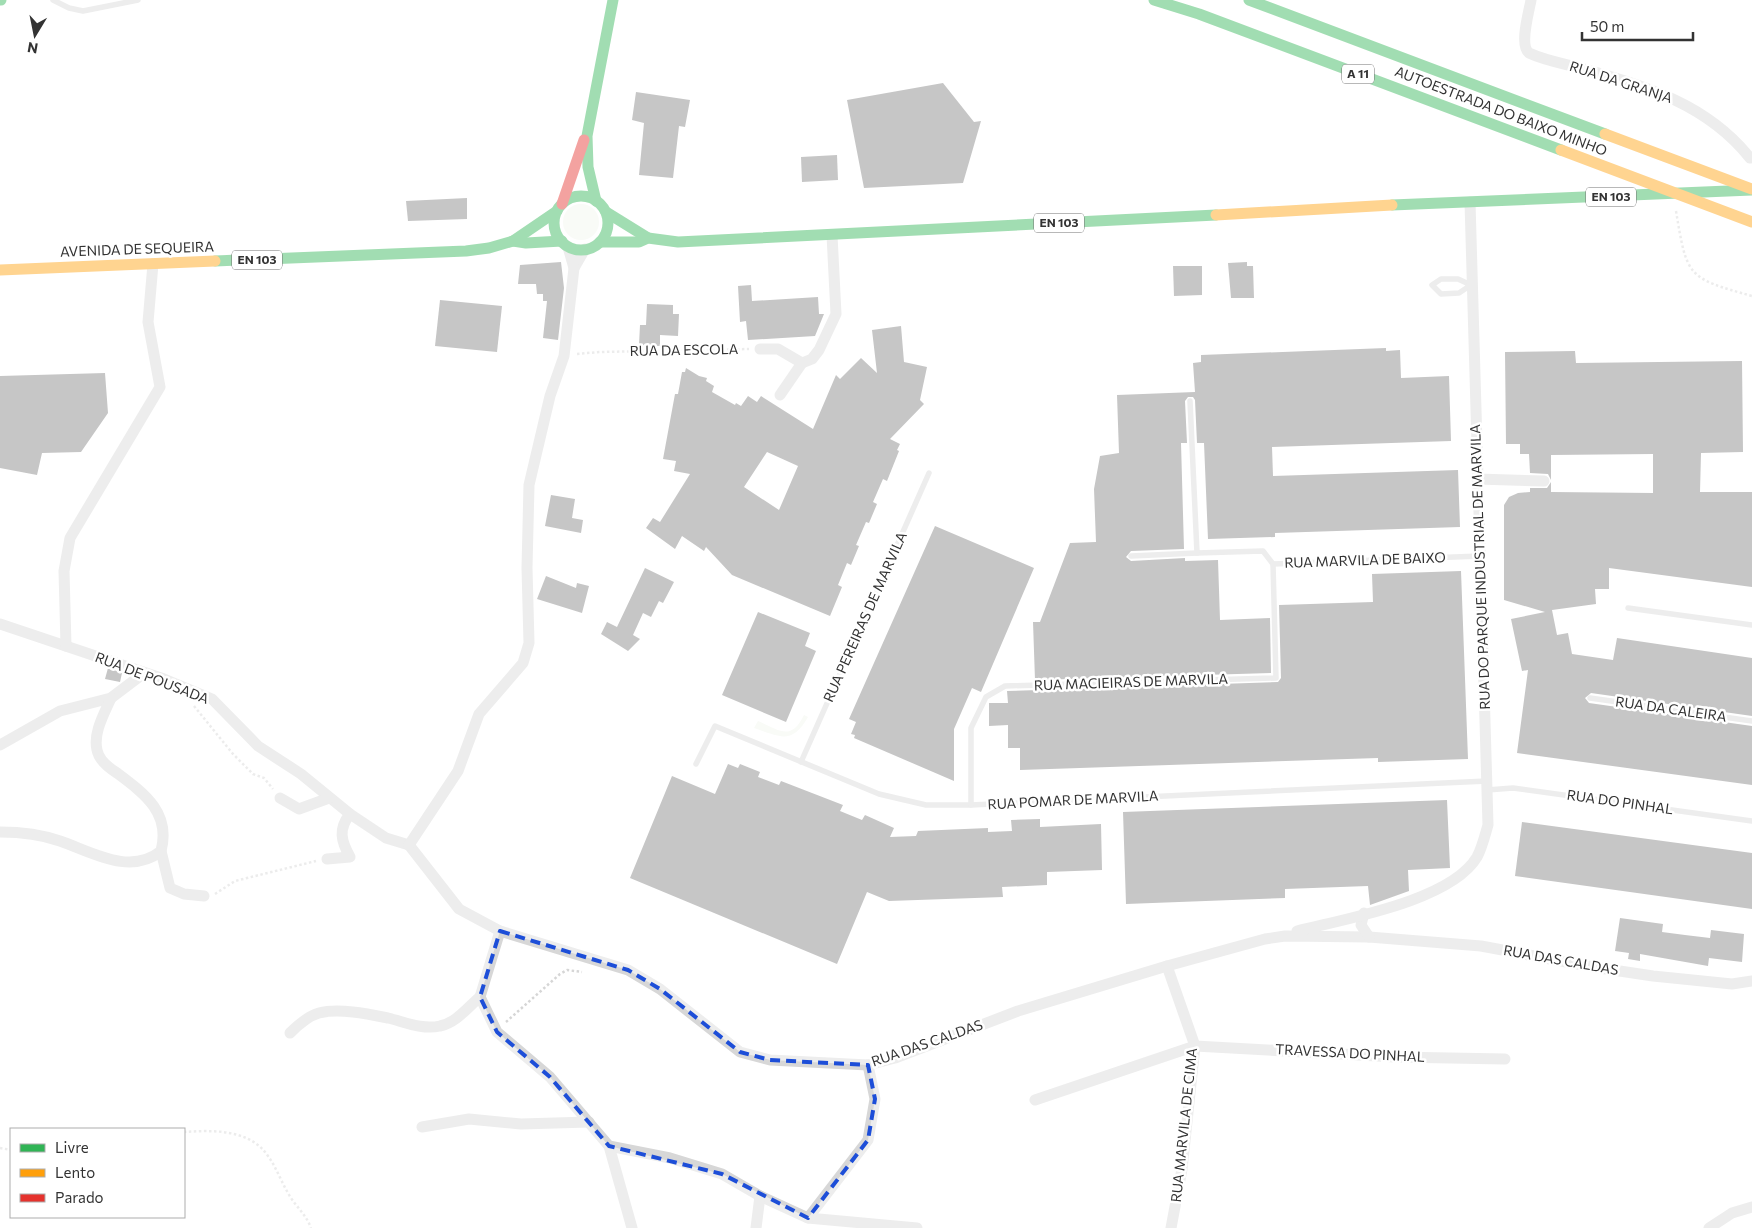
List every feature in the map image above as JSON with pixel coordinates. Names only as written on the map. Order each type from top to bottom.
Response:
[{"type":"main road","points":[[596,201],[588,167],[587,136],[613,0]]},
{"type":"main road","name":"AUTOESTRADA DO BAIXO MINHO","points":[[1154,0],[1199,14],[1752,222]]},
{"type":"main road","name":"AUTOESTRADA DO BAIXO MINHO","points":[[1249,0],[1752,190]]},
{"type":"main road","points":[[565,244],[554,227],[582,143],[587,136]]},
{"type":"main road","name":"EN 103","points":[[560,207],[576,196],[587,197],[596,201],[606,212],[648,238],[678,242],[832,236],[1470,202],[1673,195],[1752,190]]},
{"type":"main road","name":"AVENIDA DE SEQUEIRA","points":[[0,270],[466,251],[489,248],[513,241],[560,207]]},
{"type":"main road","points":[[600,242],[607,230],[606,212]]},
{"type":"main road","name":"EN 103","points":[[565,244],[585,249],[600,242],[629,240],[639,242],[648,238]]},
{"type":"main road","name":"AVENIDA DE SEQUEIRA","points":[[513,241],[565,244]]},
{"type":"street","name":"RUA DA GRANJA","points":[[1532,0],[1524,43],[1529,53],[1666,94],[1710,120],[1740,146],[1750,158]]},
{"type":"street","name":"RUA DO PARQUE INDUSTRIAL DE MARVILA","points":[[1417,898],[1453,881],[1477,858],[1488,825],[1470,202]]},
{"type":"street","points":[[780,395],[802,363],[812,358],[819,350],[836,314],[832,236]]},
{"type":"street","points":[[565,244],[574,268]]},
{"type":"street","points":[[408,845],[458,771],[480,714],[523,664],[528,653],[527,568],[530,485],[550,396],[564,356],[574,268],[585,249]]},
{"type":"street","points":[[66,646],[64,571],[70,538],[160,387],[148,322],[153,264]]},
{"type":"street","points":[[760,349],[778,349],[802,363]]},
{"type":"street","points":[[1478,480],[1544,481]]},
{"type":"street","name":"RUA DE POUSADA","points":[[0,624],[144,673],[212,699],[258,746],[301,774],[350,814],[386,838],[408,845]]},
{"type":"street","points":[[0,745],[60,711],[111,698],[144,673]]},
{"type":"street","points":[[111,698],[97,734],[97,751],[107,766],[145,796],[159,812],[164,827],[161,851],[170,888],[184,894],[204,896]]},
{"type":"street","points":[[280,798],[299,809],[329,798]]},
{"type":"street","points":[[327,859],[350,857],[342,838],[343,825],[350,814]]},
{"type":"street","points":[[0,832],[29,832],[60,841],[103,859],[134,862],[151,859],[161,851]]},
{"type":"street","name":"RUA DAS CALDAS","points":[[408,845],[459,909],[500,931],[628,970],[660,988],[740,1052],[770,1060],[868,1065],[895,1058],[1018,1011],[1167,966],[1417,898]]},
{"type":"street","points":[[1364,913],[1361,926],[1369,937]]},
{"type":"street","points":[[1345,918],[1345,930],[1352,936]]},
{"type":"street","points":[[290,1032],[302,1022],[318,1013],[367,1015],[424,1027],[441,1026],[461,1015],[480,997],[500,931]]},
{"type":"street","name":"RUA DAS CALDAS","points":[[1265,939],[1310,935],[1352,936],[1480,946],[1593,967],[1663,977],[1732,984],[1752,981]]},
{"type":"street","name":"RUA MARVILA DE CIMA","points":[[1167,966],[1195,1046],[1182,1169],[1171,1228]]},
{"type":"street","points":[[480,997],[497,1032],[550,1077],[609,1146],[632,1228]]},
{"type":"street","points":[[1035,1100],[1195,1046]]},
{"type":"street","name":"TRAVESSA DO PINHAL","points":[[1195,1046],[1395,1056],[1505,1059]]},
{"type":"street","points":[[808,1218],[868,1140],[875,1099],[868,1065]]},
{"type":"street","points":[[422,1127],[470,1119],[521,1124],[589,1122]]},
{"type":"street","points":[[609,1146],[670,1158],[722,1174],[760,1196],[808,1218],[917,1228]]},
{"type":"street","points":[[756,1228],[760,1196]]},
{"type":"street","points":[[1709,1228],[1732,1212],[1752,1207]]},
{"type":"lane","points":[[53,0],[69,8],[83,11],[138,0]]},
{"type":"lane","points":[[1441,279],[1458,279],[1471,285],[1459,293],[1441,294],[1432,285],[1441,279]]},
{"type":"lane","points":[[1190,401],[1197,553]]},
{"type":"lane","name":"RUA PEREIRAS DE MARVILA","points":[[801,762],[929,473]]},
{"type":"lane","name":"RUA MARVILA DE BAIXO","points":[[1131,556],[1263,551],[1273,564],[1480,556]]},
{"type":"lane","name":"RUA MACIEIRAS DE MARVILA","points":[[971,805],[971,728],[986,697],[1005,686],[1276,678],[1273,564]]},
{"type":"lane","points":[[1628,608],[1752,625]]},
{"type":"lane","name":"RUA DA CALEIRA","points":[[1590,698],[1752,721]]},
{"type":"lane","name":"RUA POMAR DE MARVILA","points":[[696,764],[715,726],[879,794],[926,805],[971,805],[1487,785]]},
{"type":"lane","name":"RUA DO PINHAL","points":[[1487,785],[1752,821]]},
{"type":"path","points":[[1673,195],[1683,254],[1693,273],[1726,289],[1752,296]]},
{"type":"path","name":"RUA DA ESCOLA","points":[[564,356],[599,352],[760,349]]},
{"type":"path","points":[[195,692],[194,708],[220,736],[232,754],[253,774],[264,778],[280,798]]},
{"type":"path","points":[[204,896],[218,894],[236,882],[327,859]]},
{"type":"path","points":[[497,1032],[560,974],[567,970],[582,972]]},
{"type":"path","points":[[185,1132],[227,1132],[255,1141],[268,1156],[291,1198],[308,1218],[311,1228]]},
{"type":"highlighted area","points":[[500,931],[628,970],[660,989],[740,1052],[770,1060],[868,1065],[875,1099],[868,1140],[808,1218],[722,1174],[609,1146],[550,1077],[497,1032],[480,997]]},
{"type":"shaded area","points":[[581,204],[588,205],[594,209],[598,215],[598,229],[594,235],[588,239],[581,240],[574,239],[568,235],[564,229],[563,222],[564,215],[568,209],[574,205]]},
{"type":"shaded area","points":[[804,715],[808,717],[802,726],[791,735],[778,736],[754,728],[758,721],[784,732],[789,731],[794,729]]},
{"type":"building","points":[[943,83],[974,122],[981,121],[963,183],[864,188],[847,100]]},
{"type":"building","points":[[636,92],[690,100],[685,127],[679,126],[673,178],[639,175],[644,123],[632,120]]},
{"type":"building","points":[[837,155],[838,180],[802,182],[801,157]]},
{"type":"building","points":[[467,198],[467,219],[408,221],[406,201]]},
{"type":"building","points":[[561,262],[564,288],[558,340],[543,338],[547,301],[543,301],[543,294],[537,294],[536,284],[518,284],[520,265]]},
{"type":"building","points":[[1247,262],[1247,266],[1253,266],[1254,298],[1231,298],[1228,263]]},
{"type":"building","points":[[1173,266],[1202,266],[1202,295],[1174,296]]},
{"type":"building","points":[[751,285],[752,301],[818,297],[819,314],[824,314],[815,336],[748,340],[746,321],[740,322],[738,286]]},
{"type":"building","points":[[440,300],[502,306],[497,352],[435,346]]},
{"type":"building","points":[[647,304],[673,305],[673,314],[679,314],[678,336],[660,335],[660,346],[639,345],[640,325],[646,325]]},
{"type":"building","points":[[901,326],[904,362],[927,367],[920,400],[924,404],[890,439],[900,444],[897,450],[899,451],[887,481],[883,479],[873,502],[877,504],[869,523],[866,522],[856,545],[859,546],[851,565],[847,563],[838,585],[842,587],[830,616],[732,575],[706,547],[704,551],[682,536],[675,549],[646,528],[653,518],[660,522],[690,474],[674,471],[676,461],[663,459],[675,394],[678,394],[682,372],[685,372],[686,368],[699,376],[707,378],[706,381],[714,386],[712,392],[735,405],[736,403],[741,406],[748,396],[757,402],[761,396],[813,429],[836,375],[840,379],[861,358],[877,373],[872,330]],"holes":[[[767,452],[798,466],[779,510],[744,487]]]},
{"type":"building","points":[[1386,348],[1386,351],[1400,350],[1401,378],[1449,376],[1451,441],[1272,447],[1273,476],[1458,470],[1460,527],[1275,533],[1275,537],[1208,539],[1204,443],[1197,443],[1195,400],[1193,397],[1188,397],[1185,401],[1187,443],[1181,443],[1184,549],[1131,551],[1126,557],[1131,561],[1185,558],[1185,561],[1218,560],[1220,620],[1270,618],[1271,673],[1035,680],[1033,622],[1040,622],[1070,543],[1096,542],[1094,489],[1100,456],[1119,453],[1117,395],[1195,392],[1193,363],[1201,362],[1201,355]]},
{"type":"building","points":[[1575,351],[1576,363],[1742,361],[1743,452],[1701,453],[1700,492],[1752,492],[1752,587],[1609,568],[1609,589],[1595,589],[1596,604],[1552,610],[1557,635],[1568,633],[1572,654],[1613,660],[1617,638],[1752,658],[1752,716],[1591,693],[1585,698],[1589,703],[1752,726],[1752,785],[1517,753],[1528,670],[1522,671],[1511,619],[1545,612],[1504,600],[1504,505],[1509,497],[1518,493],[1530,492],[1530,488],[1547,488],[1551,482],[1551,492],[1653,493],[1653,454],[1551,455],[1551,480],[1548,474],[1530,473],[1529,454],[1520,454],[1520,444],[1506,444],[1505,352]]},
{"type":"building","points":[[105,373],[108,413],[81,452],[42,453],[37,475],[0,468],[0,376]]},
{"type":"building","points":[[551,495],[575,499],[572,518],[583,520],[581,533],[545,526]]},
{"type":"building","points":[[935,526],[1034,568],[981,692],[972,688],[954,729],[954,781],[854,738],[855,735],[851,734],[856,722],[849,719]]},
{"type":"building","points":[[645,568],[674,582],[663,603],[659,601],[651,617],[643,613],[633,635],[640,639],[628,651],[601,634],[607,622],[617,627]]},
{"type":"building","points":[[1461,571],[1468,759],[1378,762],[1378,758],[1020,770],[1020,748],[1008,748],[1008,725],[989,726],[989,703],[1008,703],[1007,691],[1278,682],[1281,678],[1279,605],[1373,602],[1372,574]]},
{"type":"building","points":[[546,576],[576,588],[577,583],[589,586],[582,613],[537,599]]},
{"type":"building","points":[[758,612],[810,633],[805,646],[816,651],[786,722],[722,695]]},
{"type":"building","points":[[108,668],[122,673],[120,682],[105,679]]},
{"type":"building","points":[[728,764],[738,768],[740,764],[760,772],[758,777],[779,785],[781,781],[843,805],[840,811],[862,820],[865,815],[894,828],[890,837],[916,836],[918,831],[988,828],[988,832],[1012,831],[1011,820],[1040,819],[1040,827],[1101,824],[1102,870],[1047,872],[1047,885],[1002,887],[1003,897],[889,901],[867,892],[837,964],[630,878],[672,776],[715,794]]},
{"type":"building","points":[[1447,800],[1450,868],[1408,870],[1409,891],[1370,905],[1368,886],[1285,889],[1285,898],[1126,904],[1123,812]]},
{"type":"building","points":[[1522,822],[1752,853],[1752,909],[1515,876]]},
{"type":"building","points":[[1620,918],[1663,924],[1662,932],[1685,935],[1710,938],[1711,930],[1744,934],[1742,962],[1709,958],[1708,966],[1640,954],[1640,961],[1628,959],[1629,953],[1615,951]]},
{"type":"traffic: fast","points":[[596,201],[588,167],[587,136],[613,0]]},
{"type":"traffic: fast","points":[[1154,0],[1199,14],[1561,150]]},
{"type":"traffic: fast","points":[[1249,0],[1605,134]]},
{"type":"traffic: fast","points":[[1392,205],[1752,190]]},
{"type":"traffic: fast","points":[[581,196],[591,198],[600,204],[606,213],[608,223],[606,233],[600,242],[591,248],[581,250],[571,248],[562,242],[556,233],[554,223],[556,213],[562,204],[571,198],[581,196]]},
{"type":"traffic: fast","points":[[215,261],[466,251],[489,248],[513,241],[557,211]]},
{"type":"traffic: fast","points":[[606,212],[648,238]]},
{"type":"traffic: fast","points":[[600,242],[639,242],[648,238],[678,242],[1216,215]]},
{"type":"traffic: fast","points":[[513,241],[526,243],[562,241]]},
{"type":"traffic: slow","points":[[1605,134],[1752,189]]},
{"type":"traffic: slow","points":[[1561,150],[1752,222]]},
{"type":"traffic: slow","points":[[1216,215],[1392,205]]},
{"type":"traffic: slow","points":[[0,270],[215,261]]},
{"type":"traffic: jam","points":[[562,204],[584,140]]}]
